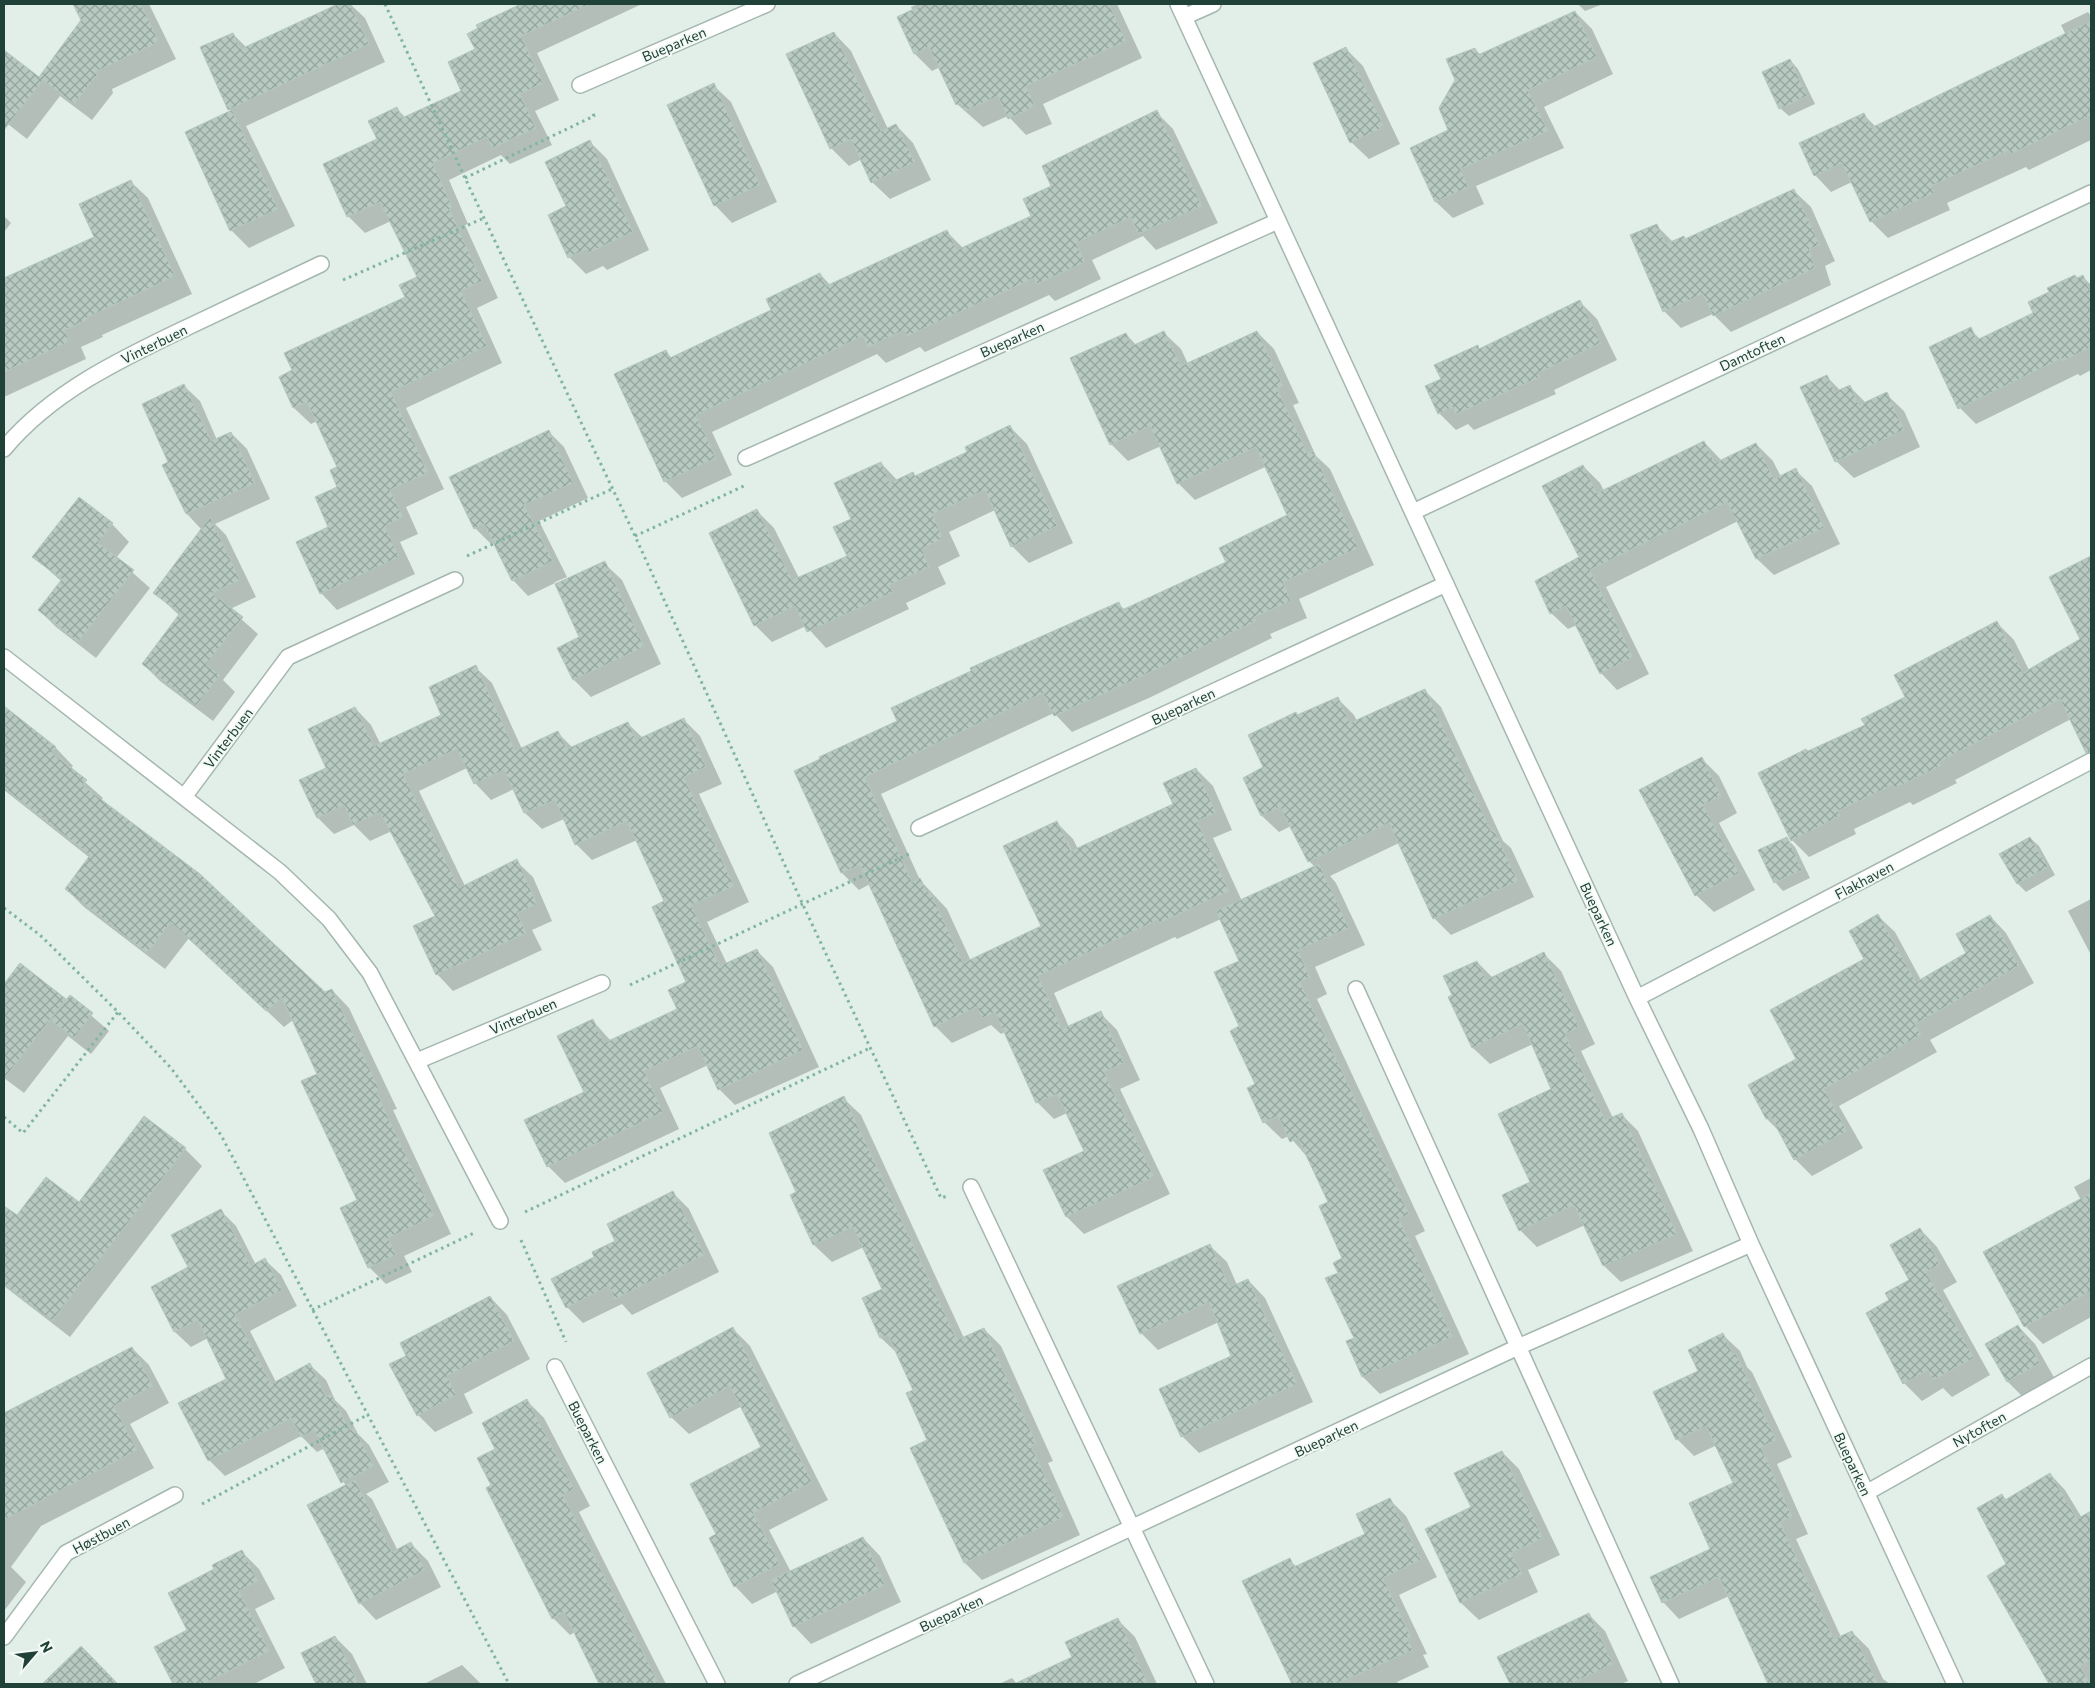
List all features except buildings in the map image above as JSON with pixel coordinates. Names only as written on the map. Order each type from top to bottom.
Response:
[{"type":"street","name":"Bueparken","points":[[580,85],[767,4]]},
{"type":"street","points":[[1181,10],[1213,4]]},
{"type":"street","name":"Bueparken","points":[[1181,10],[1638,998],[1701,1129],[1751,1244],[1955,1684]]},
{"type":"street","name":"Damtoften","points":[[1413,512],[2091,193]]},
{"type":"street","name":"Bueparken","points":[[746,458],[1278,221]]},
{"type":"street","name":"Vinterbuen","points":[[4,448],[13,437],[59,397],[120,360],[321,264]]},
{"type":"street","name":"Vinterbuen","points":[[184,797],[288,658],[455,580]]},
{"type":"street","name":"Bueparken","points":[[919,828],[1446,584]]},
{"type":"street","points":[[4,658],[280,872],[329,919],[370,973],[505,1220]]},
{"type":"street","name":"Flakhaven","points":[[1638,998],[2091,761]]},
{"type":"street","name":"Vinterbuen","points":[[417,1061],[602,983]]},
{"type":"street","points":[[1356,988],[1671,1684]]},
{"type":"street","points":[[971,1187],[1206,1684]]},
{"type":"street","name":"Bueparken","points":[[797,1684],[1133,1529],[1518,1347],[1751,1244]]},
{"type":"street","name":"Nytoften","points":[[1866,1493],[2091,1366]]},
{"type":"street","name":"Bueparken","points":[[555,1367],[717,1684]]},
{"type":"street","name":"Høstbuen","points":[[4,1638],[66,1553],[175,1495]]},
{"type":"path","points":[[385,4],[465,178],[635,536],[803,905],[941,1198],[971,1187]]},
{"type":"path","points":[[465,178],[594,116],[580,85]]},
{"type":"path","points":[[321,264],[343,280],[484,218]]},
{"type":"path","points":[[635,536],[750,483],[746,458]]},
{"type":"path","points":[[455,580],[462,558],[612,490]]},
{"type":"path","points":[[602,983],[624,987],[803,905],[915,851],[919,828]]},
{"type":"path","points":[[4,908],[40,935],[118,1012],[171,1068],[221,1135],[509,1684]]},
{"type":"path","points":[[4,1117],[23,1133],[118,1012]]},
{"type":"path","points":[[312,1310],[870,1048]]},
{"type":"path","points":[[505,1220],[572,1355],[555,1367]]},
{"type":"path","points":[[175,1495],[199,1506],[369,1414]]}]
